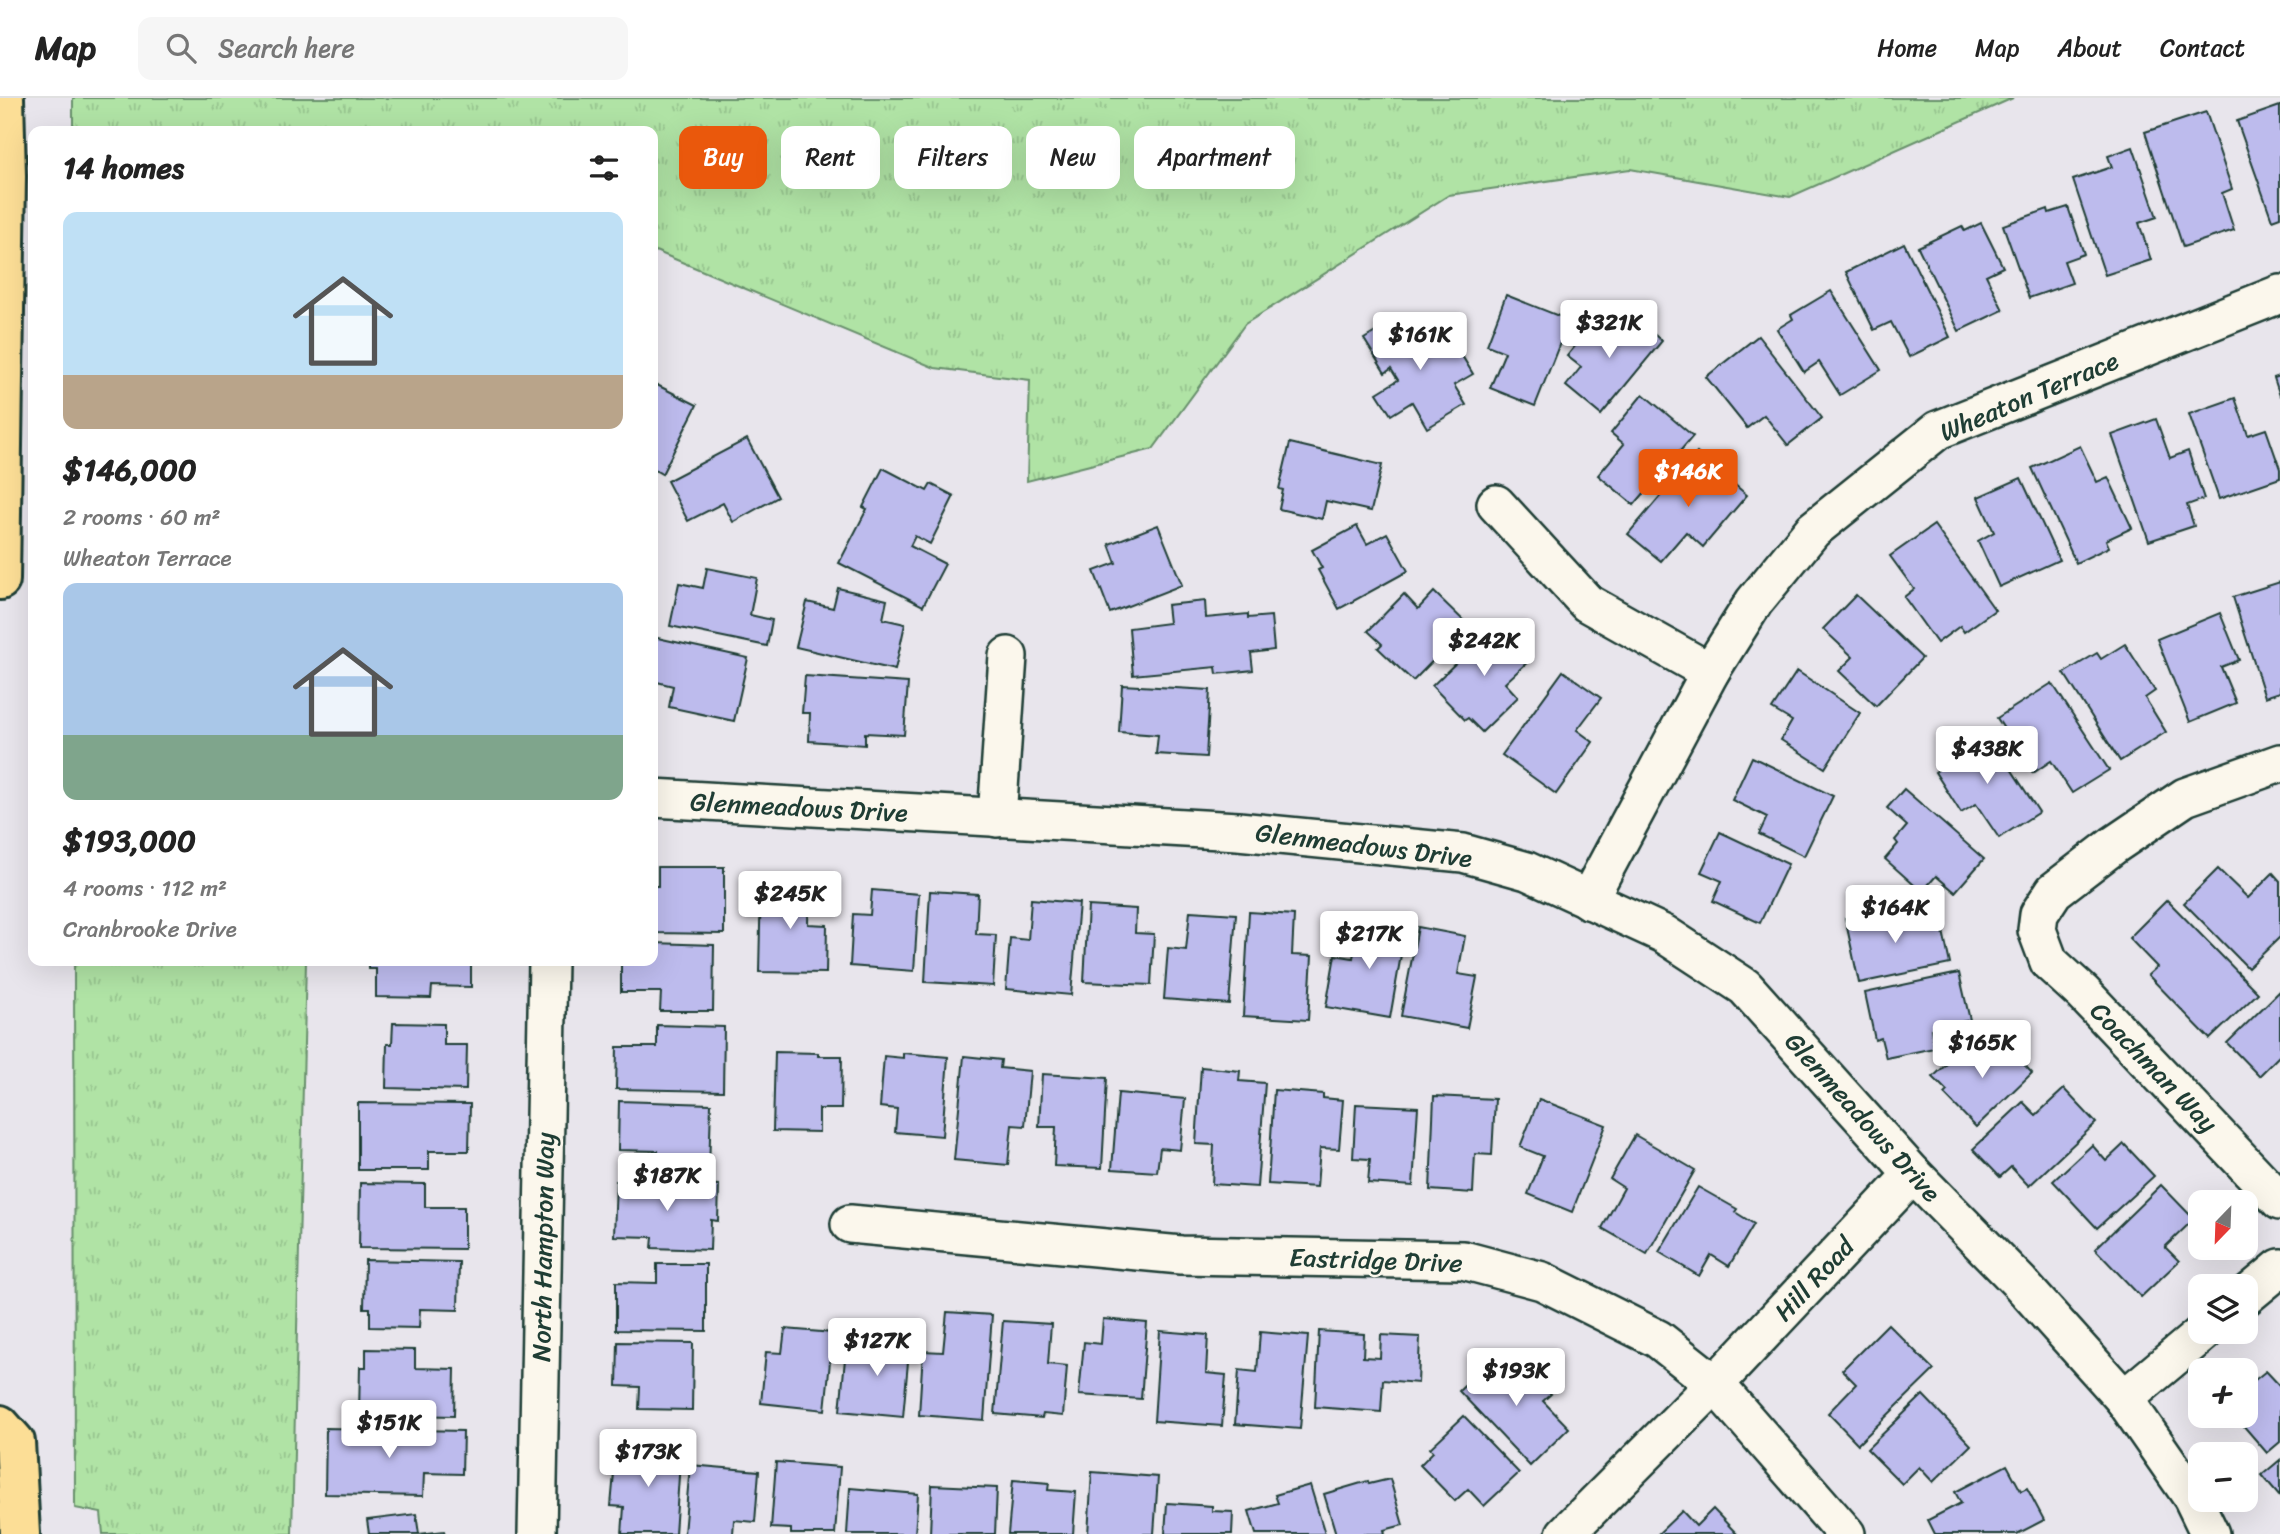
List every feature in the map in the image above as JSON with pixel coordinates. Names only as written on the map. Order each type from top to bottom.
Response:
[{"type":"main road","points":[[0,580],[6,176],[4,98]]},
{"type":"main road","points":[[0,1425],[15,1442],[20,1534]]},
{"type":"street","name":"Wheaton Terrace","points":[[1588,900],[1710,672],[1754,602],[1813,530],[1938,430],[2280,294]]},
{"type":"street","points":[[1496,504],[1587,603],[1710,672]]},
{"type":"street","points":[[997,818],[1008,656]]},
{"type":"street","name":"Coachman Way","points":[[2280,762],[2185,797],[2114,845],[2054,891],[2039,914],[2037,930],[2049,962],[2083,993],[2280,1201]]},
{"type":"street","name":"Glenmeadows Drive","points":[[658,798],[1238,831],[1463,853],[1527,871],[1664,934],[1745,987],[1913,1174],[2020,1283],[2124,1399],[2192,1497],[2210,1534]]},
{"type":"street","name":"North Hampton Way","points":[[537,1534],[548,966]]},
{"type":"street","name":"Hill Road","points":[[1565,1534],[1715,1384],[1913,1174]]},
{"type":"street","name":"Eastridge Drive","points":[[850,1224],[1181,1255],[1463,1260],[1542,1281],[1658,1339],[1715,1384],[1846,1534]]},
{"type":"street","points":[[2258,1286],[2280,1268]]},
{"type":"street","points":[[2124,1399],[2190,1344]]},
{"type":"green space","points":[[73,98],[2013,98],[1790,197],[1630,169],[1449,195],[1245,324],[1153,449],[1027,481],[1030,380],[935,368],[658,252],[658,126],[73,126]]},
{"type":"green space","points":[[74,966],[306,966],[292,1534],[103,1534],[101,1513],[75,1508]]},
{"type":"building","points":[[2280,106],[2280,217],[2272,220],[2237,121]]},
{"type":"building","points":[[2206,112],[2232,189],[2222,193],[2234,230],[2183,247],[2145,132]]},
{"type":"building","points":[[2133,147],[2157,217],[2139,223],[2151,260],[2105,275],[2073,180],[2112,167],[2108,156]]},
{"type":"building","points":[[2068,207],[2084,254],[2064,261],[2072,283],[2029,298],[2003,225],[2048,209],[2049,213]]},
{"type":"building","points":[[1981,223],[2003,267],[1986,275],[2003,310],[1959,331],[1918,247],[1962,226],[1965,231]]},
{"type":"building","points":[[1904,243],[1950,337],[1909,357],[1891,322],[1874,330],[1846,272]]},
{"type":"building","points":[[1831,291],[1881,370],[1840,395],[1819,362],[1804,372],[1777,329],[1793,319],[1791,315]]},
{"type":"building","points":[[1506,295],[1569,320],[1535,406],[1490,388],[1505,352],[1487,345]]},
{"type":"building","points":[[1600,315],[1618,330],[1630,315],[1662,341],[1601,415],[1566,386],[1581,367],[1567,356]]},
{"type":"building","points":[[1397,319],[1408,338],[1421,330],[1428,341],[1447,331],[1473,374],[1454,385],[1466,405],[1427,428],[1412,402],[1391,415],[1377,393],[1398,380],[1391,369],[1385,373],[1364,339]]},
{"type":"building","points":[[1758,336],[1822,418],[1788,445],[1764,415],[1747,428],[1706,377]]},
{"type":"building","points":[[2280,376],[2280,396],[2274,378]]},
{"type":"building","points":[[658,386],[697,405],[662,474],[658,472]]},
{"type":"building","points":[[1643,394],[1693,436],[1634,505],[1598,475],[1624,444],[1611,433]]},
{"type":"building","points":[[2235,398],[2248,435],[2266,429],[2280,469],[2280,478],[2219,499],[2189,414]]},
{"type":"building","points":[[2156,419],[2170,458],[2188,451],[2204,499],[2187,505],[2194,526],[2149,541],[2112,435]]},
{"type":"building","points":[[747,439],[778,497],[733,522],[723,503],[688,521],[667,481]]},
{"type":"building","points":[[1290,443],[1382,465],[1371,511],[1326,501],[1322,519],[1279,509],[1283,490],[1279,489]]},
{"type":"building","points":[[2080,446],[2097,482],[2108,477],[2132,528],[2106,540],[2109,547],[2076,563],[2032,468]]},
{"type":"building","points":[[1697,453],[1747,495],[1703,547],[1686,532],[1661,561],[1628,534]]},
{"type":"building","points":[[883,468],[927,491],[931,484],[954,496],[930,544],[915,536],[910,546],[945,564],[923,606],[839,563],[867,509],[863,507]]},
{"type":"building","points":[[2021,478],[2059,560],[1999,587],[1978,541],[1994,532],[1978,497]]},
{"type":"building","points":[[1158,525],[1182,585],[1110,613],[1094,571],[1116,563],[1109,544]]},
{"type":"building","points":[[1934,525],[1995,610],[1964,632],[1960,626],[1937,643],[1904,597],[1914,589],[1890,556]]},
{"type":"building","points":[[1357,526],[1367,544],[1387,533],[1408,571],[1339,609],[1318,570],[1322,568],[1312,550]]},
{"type":"building","points":[[707,568],[757,578],[750,615],[772,620],[767,646],[670,626],[679,583],[703,588]]},
{"type":"building","points":[[2280,582],[2280,692],[2265,697],[2233,597]]},
{"type":"building","points":[[838,588],[887,600],[883,619],[905,624],[895,670],[796,647],[807,602],[833,608]]},
{"type":"building","points":[[1434,592],[1468,625],[1413,681],[1378,648],[1382,644],[1368,631],[1404,594],[1418,609]]},
{"type":"building","points":[[1856,595],[1922,658],[1876,706],[1839,671],[1853,657],[1823,629]]},
{"type":"building","points":[[1205,601],[1206,618],[1248,614],[1248,618],[1271,616],[1274,650],[1251,653],[1253,670],[1217,674],[1216,667],[1133,675],[1129,628],[1169,623],[1167,605]]},
{"type":"building","points":[[2220,613],[2239,660],[2221,667],[2236,703],[2190,722],[2157,639]]},
{"type":"building","points":[[1498,622],[1532,658],[1505,683],[1518,697],[1482,732],[1468,718],[1465,720],[1432,686]]},
{"type":"building","points":[[658,638],[748,658],[734,721],[669,707],[673,686],[658,682]]},
{"type":"building","points":[[2125,644],[2155,691],[2145,698],[2166,732],[2120,761],[2064,673],[2097,653],[2101,659]]},
{"type":"building","points":[[1563,671],[1601,698],[1577,730],[1593,742],[1556,794],[1502,755]]},
{"type":"building","points":[[1797,671],[1860,713],[1825,768],[1781,740],[1792,721],[1772,709]]},
{"type":"building","points":[[805,676],[908,683],[904,735],[865,733],[865,745],[809,741],[810,713],[802,713]]},
{"type":"building","points":[[2052,683],[2109,770],[2072,793],[2051,761],[2033,773],[1997,718]]},
{"type":"building","points":[[1122,685],[1210,690],[1206,757],[1156,754],[1158,735],[1119,732]]},
{"type":"building","points":[[1987,732],[2039,812],[1999,838],[1976,804],[1961,813],[1935,772],[1950,762],[1947,758]]},
{"type":"building","points":[[1752,757],[1833,796],[1804,856],[1759,834],[1767,817],[1732,800]]},
{"type":"building","points":[[1904,789],[1984,859],[1955,892],[1936,876],[1922,892],[1885,859],[1898,844],[1895,840],[1907,826],[1887,808]]},
{"type":"building","points":[[1720,832],[1788,864],[1760,923],[1713,901],[1722,881],[1701,872]]},
{"type":"building","points":[[658,867],[724,867],[724,934],[658,933]]},
{"type":"building","points":[[2218,869],[2248,898],[2273,873],[2280,881],[2280,937],[2248,968],[2184,903]]},
{"type":"building","points":[[761,881],[809,882],[808,924],[827,925],[826,973],[759,972]]},
{"type":"building","points":[[872,890],[919,894],[914,971],[850,966],[853,914],[870,915]]},
{"type":"building","points":[[930,891],[978,894],[976,934],[996,935],[993,986],[925,982]]},
{"type":"building","points":[[1031,899],[1079,903],[1071,995],[1006,989],[1010,938],[1028,940]]},
{"type":"building","points":[[2167,900],[2258,993],[2210,1039],[2148,975],[2157,967],[2129,938]]},
{"type":"building","points":[[1088,906],[1136,909],[1135,933],[1154,934],[1151,985],[1084,982]]},
{"type":"building","points":[[1898,907],[1902,926],[1940,917],[1950,964],[1859,983],[1845,918]]},
{"type":"building","points":[[1190,911],[1236,914],[1229,1004],[1164,999],[1168,948],[1186,950]]},
{"type":"building","points":[[1249,912],[1294,915],[1292,955],[1312,956],[1308,1020],[1243,1016]]},
{"type":"building","points":[[1360,918],[1406,926],[1390,1018],[1326,1007],[1335,955],[1353,958]]},
{"type":"building","points":[[1418,927],[1465,936],[1458,974],[1477,977],[1467,1028],[1401,1016]]},
{"type":"building","points":[[658,943],[714,945],[713,1011],[660,1011],[661,992],[621,992],[621,966],[658,966]]},
{"type":"building","points":[[368,966],[471,966],[471,987],[432,986],[431,998],[376,997],[376,969],[368,969]]},
{"type":"building","points":[[1959,973],[1970,1020],[1931,1029],[1934,1048],[1886,1058],[1881,1038],[1875,1040],[1865,993]]},
{"type":"building","points":[[2280,991],[2280,1055],[2259,1076],[2227,1043]]},
{"type":"building","points":[[393,1023],[444,1024],[444,1045],[467,1045],[466,1090],[386,1088],[387,1044],[392,1044]]},
{"type":"building","points":[[657,1025],[724,1027],[723,1091],[616,1089],[617,1047],[657,1047]]},
{"type":"building","points":[[2001,1040],[2032,1073],[1976,1127],[1944,1094],[1947,1091],[1933,1077],[1970,1042],[1984,1056]]},
{"type":"building","points":[[775,1052],[842,1056],[841,1109],[819,1109],[819,1132],[773,1131]]},
{"type":"building","points":[[903,1053],[948,1057],[942,1136],[895,1132],[897,1109],[880,1107],[884,1056],[903,1058]]},
{"type":"building","points":[[964,1056],[1001,1060],[1000,1068],[1030,1071],[1025,1126],[1012,1125],[1008,1165],[954,1160]]},
{"type":"building","points":[[1201,1067],[1240,1071],[1239,1081],[1265,1083],[1257,1187],[1212,1184],[1214,1145],[1196,1144]]},
{"type":"building","points":[[1042,1074],[1107,1078],[1102,1168],[1054,1166],[1056,1127],[1039,1127]]},
{"type":"building","points":[[2064,1089],[2096,1123],[2029,1186],[2011,1167],[2000,1177],[1973,1149],[2023,1102],[2036,1115]]},
{"type":"building","points":[[1274,1090],[1323,1094],[1323,1098],[1343,1100],[1339,1149],[1320,1148],[1317,1187],[1268,1184]]},
{"type":"building","points":[[1118,1093],[1185,1099],[1180,1150],[1160,1148],[1157,1172],[1112,1169]]},
{"type":"building","points":[[1434,1096],[1495,1099],[1492,1155],[1475,1154],[1473,1193],[1430,1190]]},
{"type":"building","points":[[1539,1099],[1606,1125],[1572,1212],[1528,1194],[1543,1156],[1520,1147]]},
{"type":"building","points":[[619,1101],[711,1104],[709,1171],[658,1169],[658,1151],[618,1150]]},
{"type":"building","points":[[358,1103],[470,1104],[469,1151],[429,1151],[429,1170],[358,1170]]},
{"type":"building","points":[[1356,1104],[1418,1107],[1413,1186],[1368,1183],[1370,1159],[1353,1158]]},
{"type":"building","points":[[1635,1135],[1695,1170],[1647,1254],[1602,1228],[1624,1188],[1610,1179]]},
{"type":"building","points":[[2124,1144],[2154,1176],[2097,1228],[2053,1181],[2092,1145],[2106,1161]]},
{"type":"building","points":[[616,1181],[719,1185],[718,1221],[711,1220],[710,1250],[652,1248],[653,1237],[614,1236]]},
{"type":"building","points":[[360,1183],[425,1184],[425,1207],[464,1207],[464,1249],[359,1248]]},
{"type":"building","points":[[2161,1185],[2188,1213],[2188,1225],[2165,1247],[2179,1261],[2141,1297],[2095,1249]]},
{"type":"building","points":[[1698,1187],[1737,1209],[1735,1212],[1754,1224],[1729,1266],[1711,1255],[1699,1276],[1659,1252]]},
{"type":"building","points":[[365,1260],[459,1262],[458,1310],[420,1309],[419,1328],[370,1327],[370,1308],[364,1308]]},
{"type":"building","points":[[657,1264],[706,1264],[706,1331],[616,1330],[616,1282],[657,1283]]},
{"type":"building","points":[[947,1312],[992,1315],[984,1420],[919,1415],[923,1351],[943,1352]]},
{"type":"building","points":[[1103,1319],[1147,1323],[1141,1399],[1079,1395],[1084,1342],[1101,1344]]},
{"type":"building","points":[[1003,1321],[1051,1324],[1048,1364],[1067,1366],[1063,1416],[1043,1414],[1042,1418],[995,1414]]},
{"type":"building","points":[[1888,1324],[1934,1370],[1858,1444],[1828,1413],[1856,1384],[1842,1370]]},
{"type":"building","points":[[785,1329],[833,1333],[825,1410],[761,1403],[766,1352],[782,1353]]},
{"type":"building","points":[[1160,1331],[1208,1335],[1206,1373],[1226,1375],[1222,1426],[1154,1421]]},
{"type":"building","points":[[1319,1331],[1364,1334],[1363,1357],[1380,1358],[1381,1335],[1420,1337],[1418,1383],[1383,1380],[1381,1412],[1315,1407]]},
{"type":"building","points":[[1260,1332],[1308,1336],[1300,1429],[1235,1424],[1239,1370],[1257,1372]]},
{"type":"building","points":[[864,1335],[910,1340],[903,1417],[840,1411],[845,1359],[862,1360]]},
{"type":"building","points":[[618,1342],[693,1343],[692,1410],[639,1409],[640,1387],[617,1386]]},
{"type":"building","points":[[366,1349],[415,1350],[415,1368],[455,1369],[454,1416],[359,1414],[360,1367],[366,1367]]},
{"type":"building","points":[[1511,1352],[1551,1394],[1543,1401],[1569,1428],[1530,1466],[1459,1391],[1485,1366],[1491,1372]]},
{"type":"building","points":[[2266,1371],[2280,1386],[2280,1442],[2267,1453],[2245,1428],[2258,1428],[2258,1377]]},
{"type":"building","points":[[1923,1395],[1971,1445],[1933,1482],[1919,1467],[1902,1484],[1867,1449]]},
{"type":"building","points":[[1464,1416],[1519,1473],[1484,1506],[1468,1489],[1455,1501],[1420,1465],[1433,1452],[1430,1448]]},
{"type":"building","points":[[326,1428],[463,1431],[462,1474],[424,1473],[423,1496],[325,1494]]},
{"type":"building","points":[[646,1445],[681,1447],[675,1534],[622,1534],[624,1507],[611,1506],[616,1451],[645,1453]]},
{"type":"building","points":[[2280,1460],[2280,1496],[2262,1475]]},
{"type":"building","points":[[776,1462],[840,1467],[835,1534],[791,1534],[791,1529],[771,1528]]},
{"type":"building","points":[[690,1465],[759,1471],[755,1522],[734,1520],[733,1534],[684,1534]]},
{"type":"building","points":[[2007,1465],[2021,1491],[2027,1488],[2044,1520],[2017,1534],[1935,1534],[1928,1520],[1961,1503],[1955,1492]]},
{"type":"building","points":[[1092,1472],[1158,1477],[1154,1534],[1088,1534]]},
{"type":"building","points":[[1390,1479],[1403,1525],[1384,1530],[1385,1534],[1336,1534],[1324,1494],[1368,1481],[1369,1484]]},
{"type":"building","points":[[1013,1480],[1049,1483],[1048,1490],[1076,1492],[1073,1534],[1008,1534]]},
{"type":"building","points":[[932,1485],[997,1488],[995,1534],[930,1534]]},
{"type":"building","points":[[1310,1485],[1325,1534],[1256,1534],[1249,1511],[1278,1503],[1275,1495]]},
{"type":"building","points":[[850,1488],[918,1494],[915,1534],[847,1534]]},
{"type":"building","points":[[1167,1503],[1212,1506],[1212,1511],[1233,1512],[1232,1534],[1165,1534]]},
{"type":"building","points":[[1713,1509],[1737,1534],[1658,1534],[1682,1511],[1696,1526]]},
{"type":"building","points":[[416,1514],[419,1534],[369,1534],[367,1520]]},
{"type":"building","points":[[444,1531],[445,1534],[419,1534]]}]
